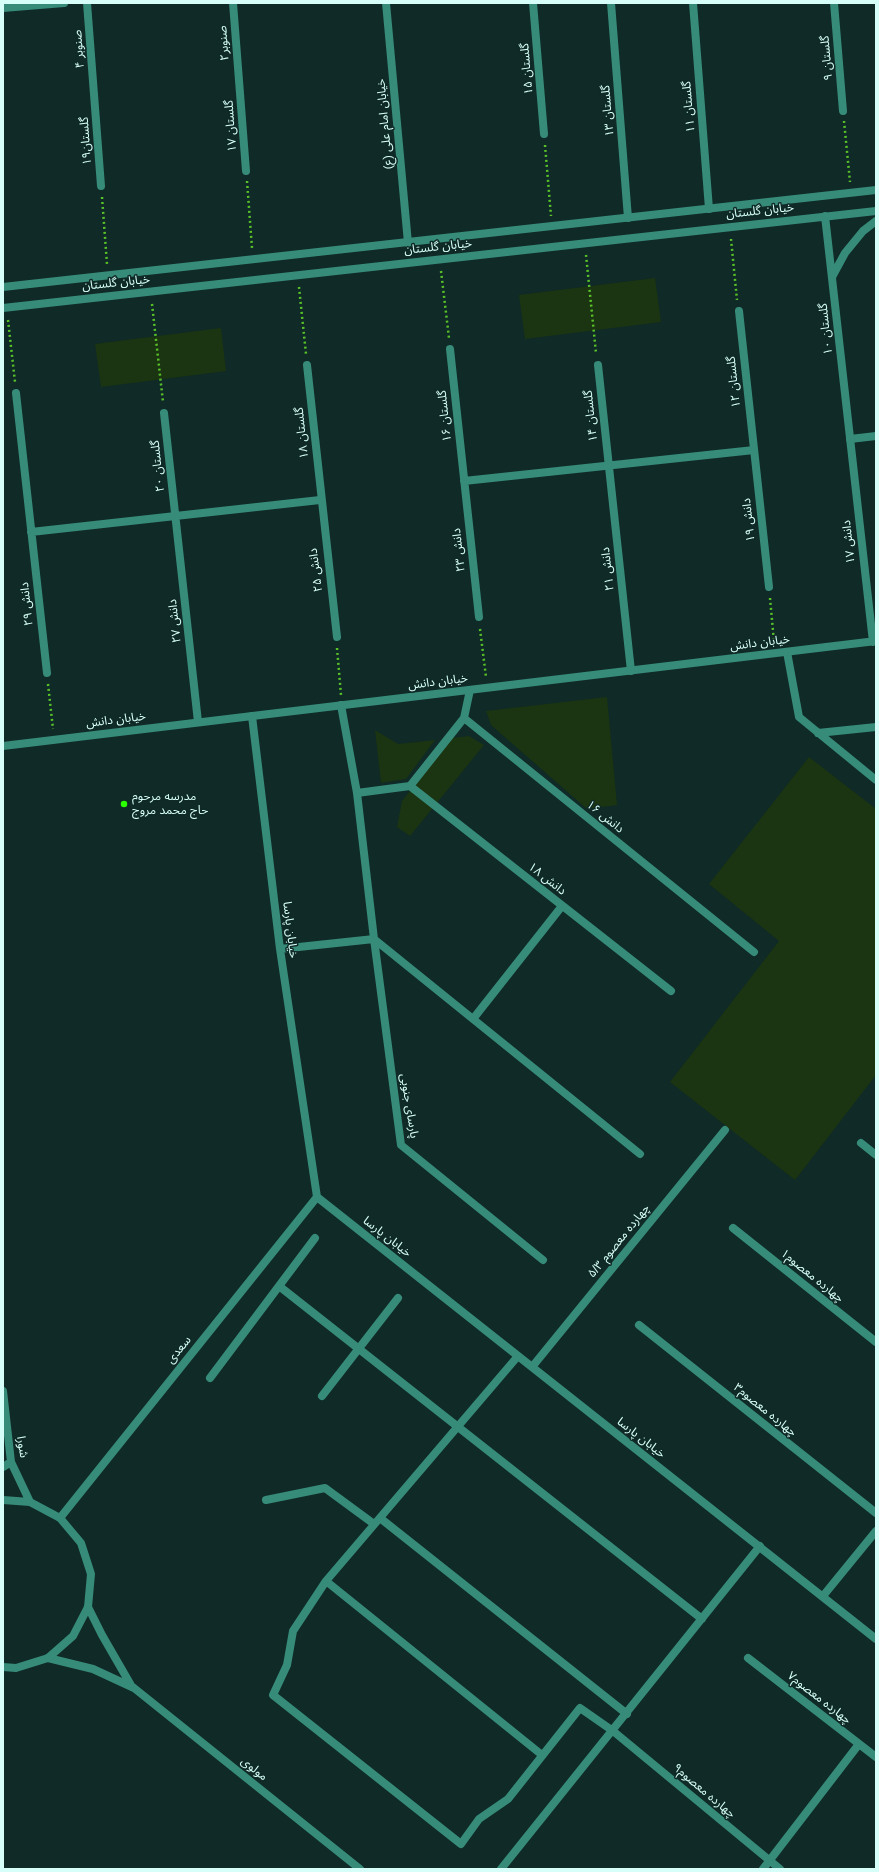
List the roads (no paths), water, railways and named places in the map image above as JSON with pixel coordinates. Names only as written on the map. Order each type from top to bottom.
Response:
[{"type":"street","points":[[3,8],[64,3]]},
{"type":"street","name":"صنوبر ۴","points":[[87,3],[94,94]]},
{"type":"street","name":"صنوبر۲","points":[[233,3],[239,80]]},
{"type":"street","name":"خیابان امام علی (ع)","points":[[386,3],[408,242]]},
{"type":"street","name":"گلستان ۱۵","points":[[533,3],[544,134]]},
{"type":"street","name":"گلستان ۱۳","points":[[611,3],[628,218]]},
{"type":"street","name":"گلستان ۱۱","points":[[693,3],[709,209]]},
{"type":"street","name":"گلستان ۹","points":[[834,3],[843,111]]},
{"type":"street","name":"گلستان ۱۷","points":[[239,80],[246,171]]},
{"type":"street","name":"گلستان۱۹","points":[[94,94],[101,186]]},
{"type":"street","name":"خیابان گلستان","points":[[3,287],[876,190]]},
{"type":"street","name":"خیابان گلستان","points":[[5,308],[730,226],[876,211]]},
{"type":"street","name":"گلستان ۱۰","points":[[825,216],[850,439]]},
{"type":"street","points":[[832,277],[845,252],[863,231],[876,221]]},
{"type":"street","name":"گلستان ۱۲","points":[[739,311],[754,450]]},
{"type":"street","name":"گلستان ۱۶","points":[[450,349],[464,481]]},
{"type":"street","name":"گلستان ۱۸","points":[[307,365],[320,500]]},
{"type":"street","name":"گلستان ۱۴","points":[[598,365],[609,466]]},
{"type":"street","name":"دانش ۲۹","points":[[16,393],[47,673]]},
{"type":"street","name":"گلستان ۲۰","points":[[164,413],[176,517]]},
{"type":"street","points":[[850,439],[876,436]]},
{"type":"street","name":"دانش ۱۷","points":[[850,439],[874,642]]},
{"type":"street","points":[[464,481],[754,450]]},
{"type":"street","name":"دانش ۱۹","points":[[754,450],[769,587]]},
{"type":"street","name":"دانش ۲۱","points":[[609,466],[631,671]]},
{"type":"street","name":"دانش ۲۳","points":[[464,481],[479,617]]},
{"type":"street","points":[[31,532],[320,500]]},
{"type":"street","name":"دانش ۲۵","points":[[320,500],[336,637]]},
{"type":"street","name":"دانش ۲۷","points":[[176,517],[198,722]]},
{"type":"street","name":"خیابان دانش","points":[[3,746],[874,642]]},
{"type":"street","points":[[787,652],[799,717],[876,780]]},
{"type":"street","points":[[358,793],[410,786],[464,718],[470,690]]},
{"type":"street","name":"پارسای جنوبی","points":[[341,705],[358,793],[374,939],[401,1145],[543,1260]]},
{"type":"street","name":"خیابان پارسا","points":[[252,716],[280,949],[317,1198],[876,1639]]},
{"type":"street","name":"دانش ۱۶","points":[[464,718],[754,952]]},
{"type":"street","points":[[818,733],[876,727]]},
{"type":"street","name":"دانش ۱۸","points":[[410,786],[671,991]]},
{"type":"street","points":[[473,1019],[562,906]]},
{"type":"street","points":[[280,949],[374,939],[640,1154]]},
{"type":"street","name":"چهارده معصوم ۵/۳","points":[[532,1367],[725,1130]]},
{"type":"street","points":[[861,1143],[876,1155]]},
{"type":"street","name":"سعدی","points":[[60,1518],[317,1198]]},
{"type":"street","name":"چهارده معصوم۱","points":[[733,1228],[876,1342]]},
{"type":"street","points":[[210,1378],[315,1238]]},
{"type":"street","points":[[279,1286],[702,1619]]},
{"type":"street","points":[[322,1396],[398,1298]]},
{"type":"street","name":"چهارده معصوم۳","points":[[640,1325],[876,1513]]},
{"type":"street","points":[[326,1581],[542,1754],[508,1799],[479,1819],[460,1844],[273,1695],[287,1666],[293,1631],[326,1581],[518,1356]]},
{"type":"street","name":"شورا","points":[[3,1391],[11,1462],[30,1502]]},
{"type":"street","points":[[3,1467],[11,1462]]},
{"type":"street","points":[[266,1500],[325,1488],[374,1524]]},
{"type":"street","points":[[3,1500],[30,1502],[60,1518],[81,1543],[91,1574],[88,1607],[74,1636],[48,1658],[16,1668],[3,1667]]},
{"type":"street","points":[[380,1518],[627,1714]]},
{"type":"street","points":[[823,1596],[876,1531]]},
{"type":"street","points":[[501,1869],[627,1714],[760,1546]]},
{"type":"street","points":[[88,1607],[102,1635],[133,1688]]},
{"type":"street","points":[[48,1658],[93,1670],[133,1688]]},
{"type":"street","name":"چهارده معصوم۷","points":[[748,1658],[876,1757]]},
{"type":"street","name":"مولوی","points":[[133,1688],[360,1869]]},
{"type":"street","name":"چهارده معصوم۹","points":[[542,1754],[580,1708],[613,1731],[780,1869]]},
{"type":"street","points":[[763,1869],[859,1744]]},
{"type":"place","name":"مدرسه مرحوم حاج محمد مروج","points":[[124,804]]}]
